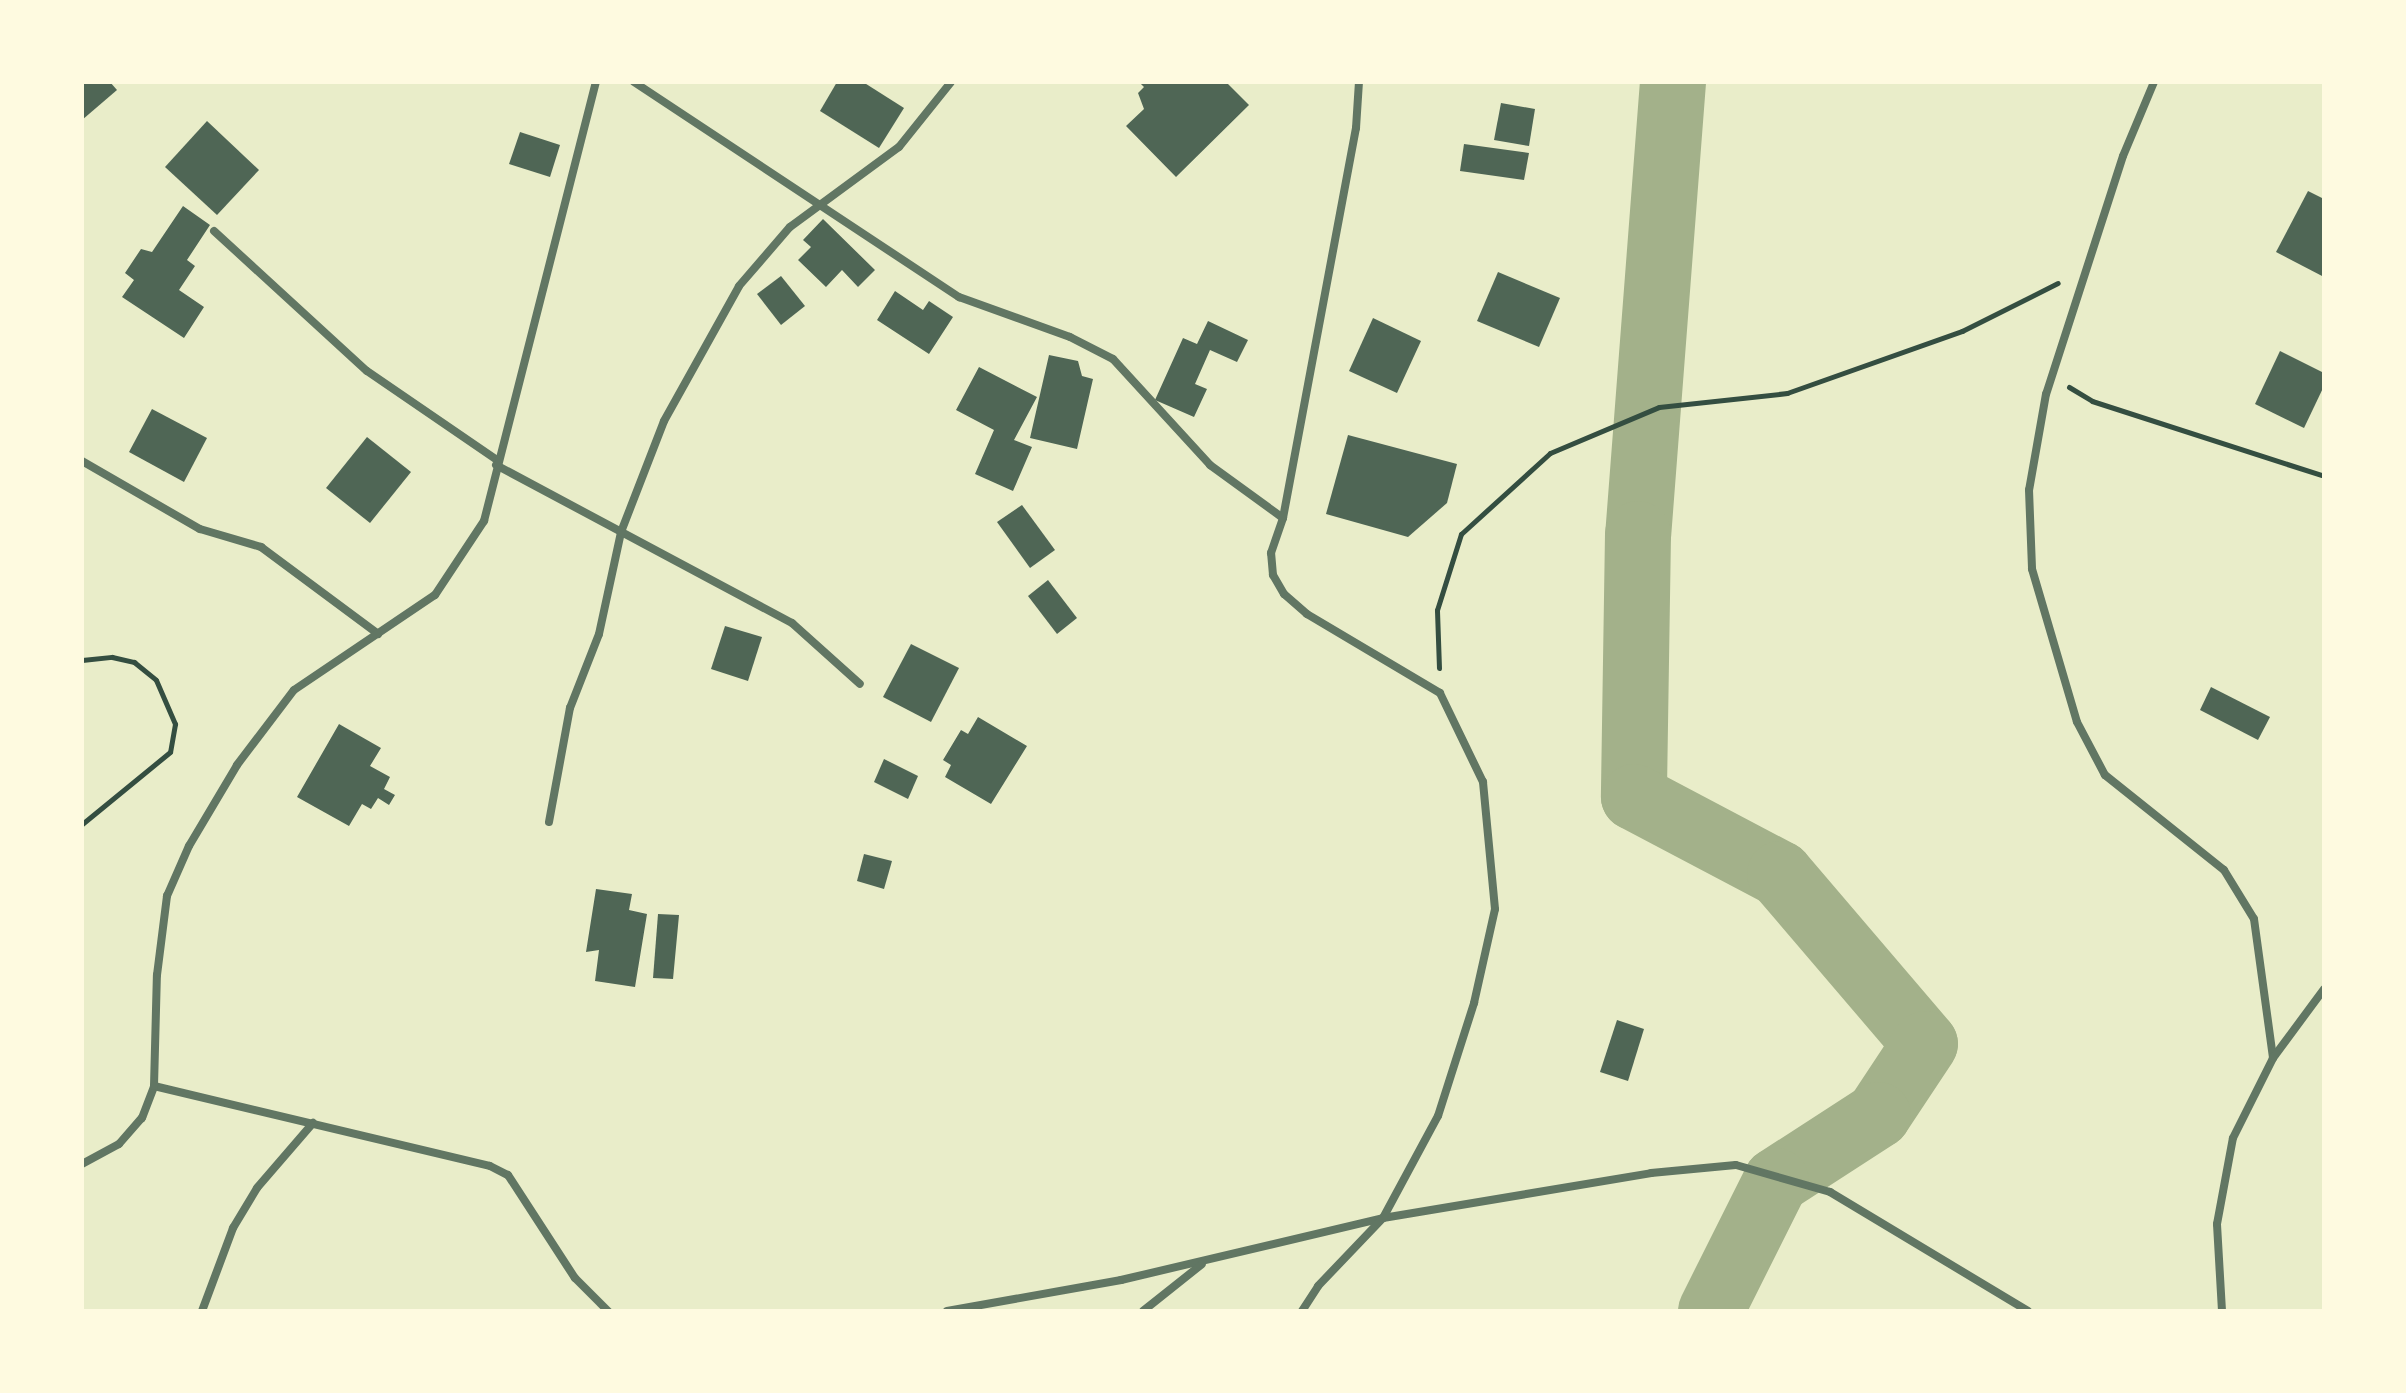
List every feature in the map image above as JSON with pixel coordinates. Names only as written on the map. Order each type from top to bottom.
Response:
[{"type":"street","points":[[82,1164],[119,1144],[142,1118],[154,1086],[160,940],[167,896],[189,846],[237,765],[294,690],[435,595],[472,544],[484,521],[496,462],[548,284],[596,82]]},
{"type":"street","points":[[634,82],[823,203],[895,258],[959,297],[1070,337],[1113,359],[1210,465],[1283,518]]},
{"type":"street","points":[[549,822],[570,708],[599,634],[621,532],[664,421],[739,286],[790,227],[899,147],[951,82]]},
{"type":"street","points":[[1302,1311],[1318,1286],[1383,1218],[1438,1116],[1474,1003],[1495,909],[1483,782],[1440,693],[1307,614],[1284,594],[1273,575],[1271,553],[1283,518],[1356,128],[1359,82]]},
{"type":"street","points":[[2154,82],[2084,270],[2051,376],[2029,490],[2032,569],[2058,669],[2077,722],[2105,775],[2224,870],[2240,889],[2254,919],[2273,1058]]},
{"type":"street","points":[[214,231],[367,371],[496,462],[792,623],[860,684]]},
{"type":"street","points":[[82,461],[200,529],[261,547],[378,634]]},
{"type":"street","points":[[2222,1311],[2217,1270],[2220,1185],[2250,1096],[2273,1058],[2324,989]]},
{"type":"street","points":[[154,1086],[453,1154],[508,1175],[575,1278],[608,1311]]},
{"type":"street","points":[[202,1311],[233,1228],[257,1188],[313,1123]]},
{"type":"street","points":[[947,1311],[1204,1262],[1383,1218],[1651,1173],[1736,1165],[1830,1192],[2028,1311]]},
{"type":"street","points":[[1143,1311],[1204,1262]]},
{"type":"path","points":[[1440,693],[1437,610],[1461,534],[1550,453],[1659,407],[1787,393],[1962,331],[2084,270]]},
{"type":"path","points":[[2051,376],[2092,401],[2324,476]]},
{"type":"path","points":[[82,660],[112,657],[134,662],[156,680],[175,724],[170,752],[82,824]]},
{"type":"building","points":[[82,82],[110,82],[117,90],[82,120]]},
{"type":"building","points":[[837,82],[863,82],[904,108],[879,148],[820,111]]},
{"type":"building","points":[[1139,82],[1226,82],[1249,105],[1176,177],[1126,126],[1144,109],[1138,93],[1144,87]]},
{"type":"building","points":[[1501,103],[1535,109],[1529,146],[1494,140]]},
{"type":"building","points":[[207,121],[259,170],[217,215],[165,167]]},
{"type":"building","points":[[520,132],[560,145],[550,177],[509,164]]},
{"type":"building","points":[[1464,144],[1529,153],[1524,180],[1460,171]]},
{"type":"building","points":[[2308,191],[2324,199],[2324,277],[2276,252]]},
{"type":"building","points":[[183,206],[210,225],[187,260],[195,266],[179,290],[204,307],[184,338],[122,297],[134,280],[125,273],[141,249],[152,252]]},
{"type":"building","points":[[823,219],[875,270],[858,287],[842,270],[826,287],[798,260],[811,247],[803,240]]},
{"type":"building","points":[[1498,272],[1560,298],[1539,347],[1477,321]]},
{"type":"building","points":[[781,276],[805,306],[781,325],[757,294]]},
{"type":"building","points":[[895,291],[923,310],[929,301],[953,317],[929,354],[877,320]]},
{"type":"building","points":[[1373,318],[1421,341],[1397,393],[1349,371]]},
{"type":"building","points":[[1208,321],[1248,340],[1237,362],[1210,350],[1195,384],[1207,389],[1194,417],[1155,400],[1183,338],[1197,344]]},
{"type":"building","points":[[2280,351],[2324,373],[2324,386],[2304,428],[2255,404]]},
{"type":"building","points":[[1049,355],[1078,361],[1082,376],[1093,379],[1077,449],[1030,438]]},
{"type":"building","points":[[979,367],[1037,397],[1014,440],[1032,447],[1013,491],[975,474],[994,430],[956,410]]},
{"type":"building","points":[[152,409],[207,438],[184,482],[129,452]]},
{"type":"building","points":[[1348,435],[1457,464],[1447,503],[1408,537],[1326,514]]},
{"type":"building","points":[[367,437],[411,472],[370,523],[326,488]]},
{"type":"building","points":[[1022,505],[1055,550],[1030,568],[997,522]]},
{"type":"building","points":[[1048,580],[1077,618],[1057,634],[1028,596]]},
{"type":"building","points":[[725,626],[762,637],[748,681],[711,669]]},
{"type":"building","points":[[911,644],[959,668],[931,722],[883,697]]},
{"type":"building","points":[[2211,687],[2270,717],[2258,740],[2200,710]]},
{"type":"building","points":[[978,717],[1027,746],[991,804],[945,777],[951,765],[943,760],[961,730],[968,734]]},
{"type":"building","points":[[339,724],[381,748],[370,766],[390,777],[384,789],[395,795],[389,805],[378,798],[371,809],[362,804],[349,826],[297,797]]},
{"type":"building","points":[[884,759],[918,776],[908,799],[874,782]]},
{"type":"building","points":[[864,854],[892,861],[884,889],[857,881]]},
{"type":"building","points":[[596,889],[632,894],[629,910],[647,914],[635,987],[595,981],[599,950],[586,952]]},
{"type":"building","points":[[658,914],[679,915],[673,979],[653,978]]},
{"type":"building","points":[[1617,1020],[1644,1029],[1628,1081],[1600,1072]]},
{"type":"waterway","points":[[1673,82],[1638,534],[1634,797],[1780,874],[1925,1044],[1878,1115],[1776,1181],[1711,1311]]}]
